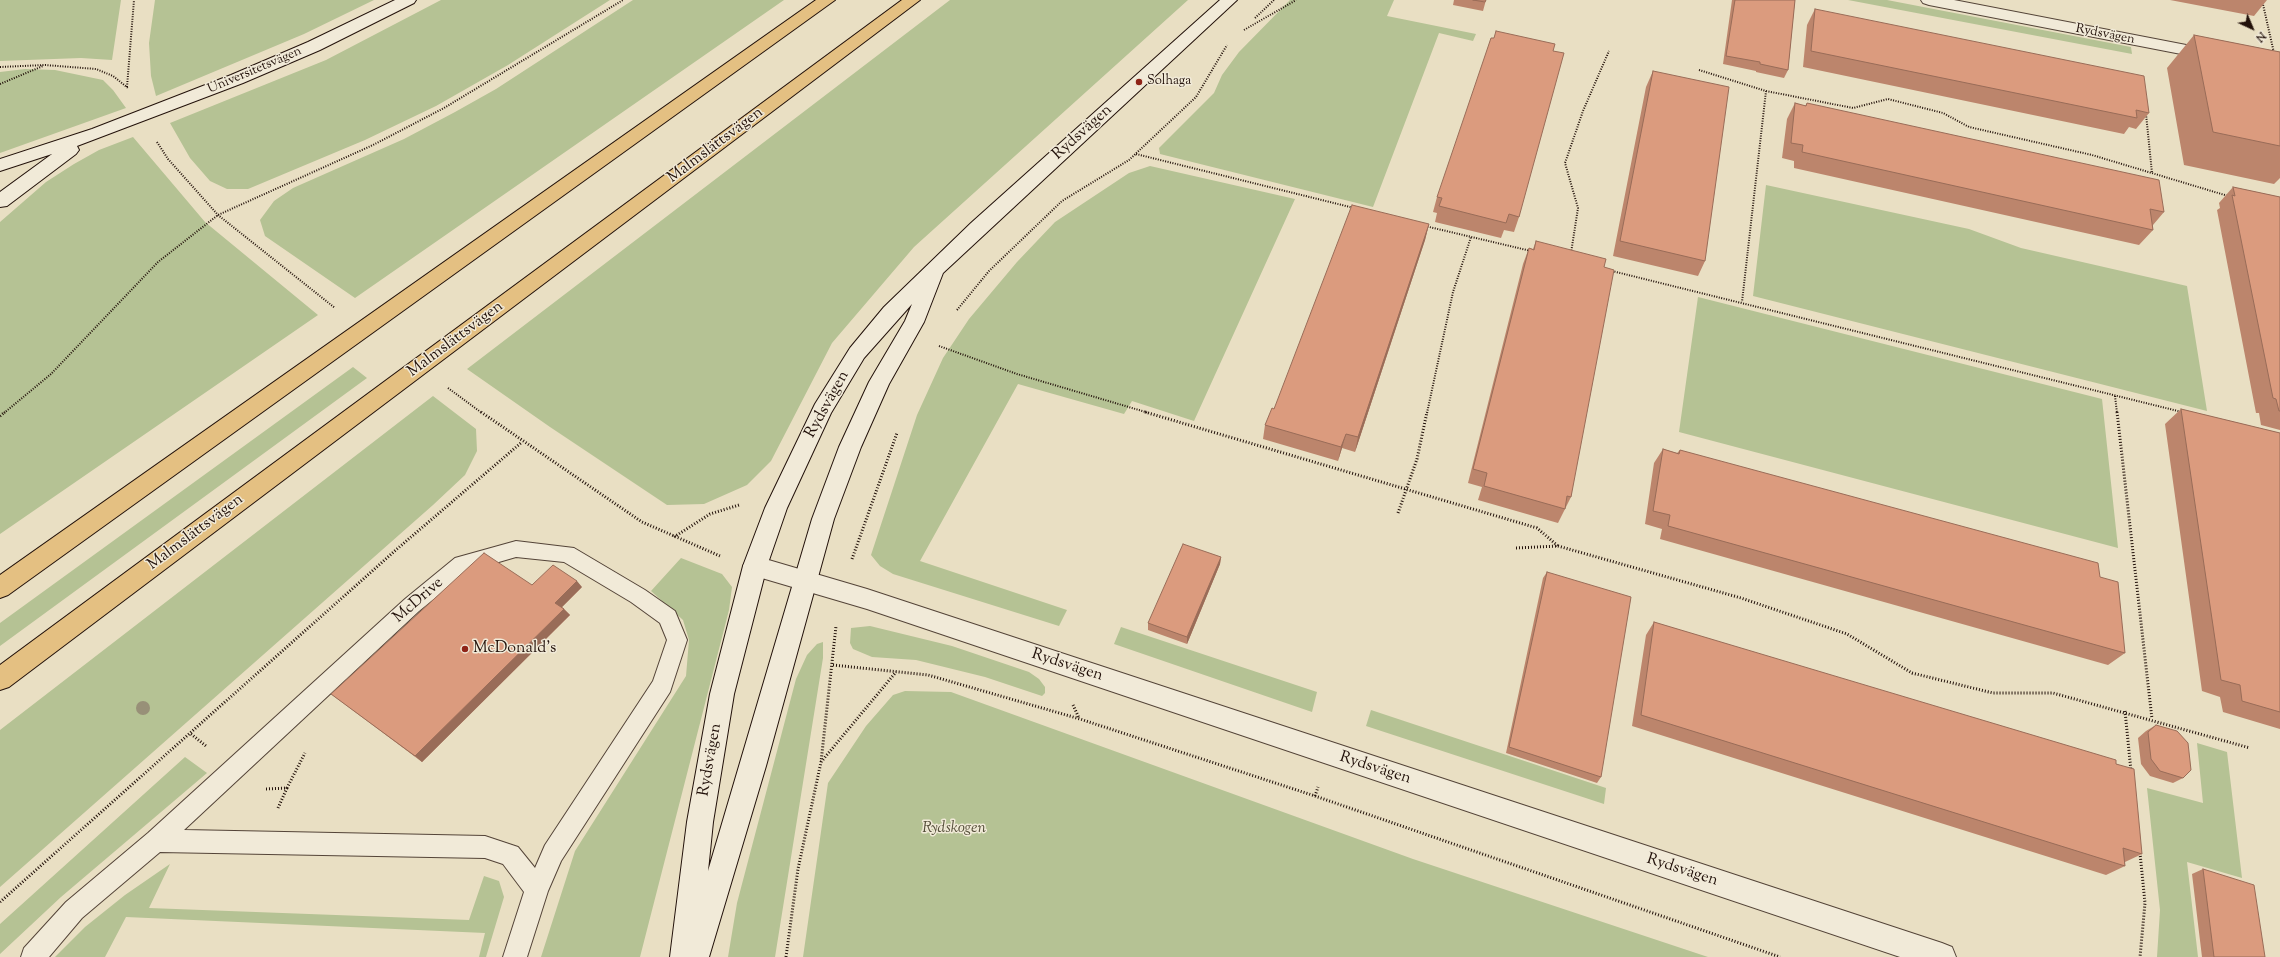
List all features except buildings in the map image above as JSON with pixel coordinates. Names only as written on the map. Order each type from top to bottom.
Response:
[{"type":"highway","points":[[0,588],[827,0]]},
{"type":"highway","name":"Malmslättsvägen","points":[[0,679],[912,0]]},
{"type":"street","name":"Universitetsvägen","points":[[0,165],[98,133],[237,79],[314,46],[408,0]]},
{"type":"street","name":"Rydsvägen","points":[[684,957],[700,822],[722,694],[755,566],[776,508],[822,410],[857,353],[891,312],[938,266],[1229,0]]},
{"type":"street","name":"Rydsvägen","points":[[1930,0],[2224,58]]},
{"type":"street","name":"Universitetsvägen","points":[[0,201],[63,154],[98,133]]},
{"type":"street","name":"Rydsvägen","points":[[695,957],[807,581],[823,519],[850,447],[879,382],[914,322],[938,266]]},
{"type":"street","name":"Rydsvägen","points":[[755,566],[844,592],[1942,957]]},
{"type":"lane","name":"McDrive","points":[[33,957],[74,910],[156,841],[412,606],[462,564],[516,549],[567,554],[638,596],[668,617],[677,640],[662,685],[553,853],[537,890],[515,957]]},
{"type":"lane","points":[[156,841],[486,846],[510,855],[537,890]]},
{"type":"path","points":[[0,67],[45,65],[96,69],[114,76],[127,87],[134,0]]},
{"type":"path","points":[[0,416],[51,374],[158,262],[218,215],[373,145],[444,108],[623,0]]},
{"type":"path","points":[[1274,0],[1241,32],[1296,0]]},
{"type":"path","points":[[2262,0],[2276,60]]},
{"type":"path","points":[[954,316],[989,270],[1062,201],[1136,154],[1196,97],[1228,44]]},
{"type":"path","points":[[1570,260],[1578,208],[1565,163],[1583,111],[1609,51]]},
{"type":"path","points":[[0,84],[13,76],[45,65]]},
{"type":"path","points":[[1699,70],[1766,91],[1853,108],[1888,99],[1943,113],[1968,127],[2092,155],[2229,196]]},
{"type":"path","points":[[1742,302],[1766,91]]},
{"type":"path","points":[[2145,111],[2152,173]]},
{"type":"path","points":[[153,136],[168,159],[218,215],[337,309]]},
{"type":"path","points":[[1136,154],[1356,209]]},
{"type":"path","points":[[1417,224],[1532,251]]},
{"type":"path","points":[[1398,513],[1418,459],[1453,292],[1471,237]]},
{"type":"path","points":[[1608,270],[2183,412]]},
{"type":"path","points":[[940,340],[936,345],[1017,374],[1407,491],[1537,528],[1558,546]]},
{"type":"path","points":[[447,388],[522,442],[642,522],[700,549],[755,566]]},
{"type":"path","points":[[2115,396],[2152,719]]},
{"type":"path","points":[[786,957],[798,870],[821,762],[833,665],[835,627],[852,559],[900,426]]},
{"type":"path","points":[[0,902],[397,549],[522,442]]},
{"type":"path","points":[[1516,548],[1558,546],[1741,598],[1847,634],[1912,673],[1993,692],[2053,693],[2125,711],[2250,748]]},
{"type":"path","points":[[833,665],[928,675],[1080,719],[1315,796],[1780,957]]},
{"type":"path","points":[[821,762],[896,671]]},
{"type":"path","points":[[2125,711],[2131,773]]},
{"type":"path","points":[[2140,849],[2145,903],[2140,957]]},
{"type":"green space","points":[[0,0],[121,0],[112,60],[81,58],[0,61]]},
{"type":"green space","points":[[155,0],[374,0],[304,34],[156,96],[151,76],[149,43]]},
{"type":"green space","points":[[441,0],[610,0],[508,65],[436,106],[365,140],[248,189],[227,189],[210,181],[190,158],[170,123],[326,60]]},
{"type":"green space","points":[[633,0],[784,0],[355,298],[265,236],[260,220],[274,201],[293,188],[404,139],[455,112],[496,89]]},
{"type":"green space","points":[[950,0],[1188,0],[914,247],[832,343],[771,461],[747,485],[704,504],[667,505],[550,427],[467,369]]},
{"type":"green space","points":[[1290,0],[1394,0],[1387,16],[1476,34],[1473,41],[1439,33],[1373,207],[1160,154],[1159,148],[1214,93],[1222,75],[1239,52]]},
{"type":"green space","points":[[1848,0],[1887,0],[2131,47],[2132,54]]},
{"type":"green space","points":[[25,69],[55,70],[103,80],[113,90],[126,108],[0,153],[0,72]]},
{"type":"green space","points":[[133,137],[205,222],[318,315],[0,534],[0,222],[46,182],[74,164],[99,150]]},
{"type":"green space","points":[[1150,166],[1295,199],[1194,421],[1132,401],[1124,414],[1018,384],[920,561],[1067,610],[1059,626],[893,574],[880,566],[871,555],[917,415],[943,358],[969,319],[1017,262],[1055,222],[1129,173]]},
{"type":"green space","points":[[1766,185],[1969,229],[2021,248],[2187,286],[2207,411],[1753,296]]},
{"type":"green space","points":[[1698,297],[2102,399],[2118,548],[1679,432]]},
{"type":"green space","points":[[353,367],[367,378],[0,646],[0,623]]},
{"type":"green space","points":[[433,396],[476,429],[477,451],[465,475],[433,505],[0,887],[0,730]]},
{"type":"green space","points":[[681,558],[722,574],[732,587],[729,610],[640,957],[541,957],[575,851],[686,676],[689,640],[683,620],[651,591]]},
{"type":"green space","points":[[870,626],[952,646],[1029,672],[1039,679],[1045,687],[1045,693],[1042,696],[985,677],[916,660],[872,657],[853,649],[850,643],[851,628]]},
{"type":"green space","points":[[1121,627],[1317,692],[1312,712],[1114,644]]},
{"type":"green space","points":[[823,642],[823,658],[775,957],[728,957],[737,903],[796,679],[807,655],[817,644]]},
{"type":"green space","name":"Rydskogen","points":[[905,691],[951,692],[1413,859],[1708,957],[803,957],[828,783],[866,726],[893,695]]},
{"type":"green space","points":[[1371,710],[1606,788],[1604,804],[1366,726]]},
{"type":"green space","points":[[2197,743],[2227,752],[2242,878],[2187,862],[2198,957],[2157,957],[2160,910],[2147,788],[2203,803]]},
{"type":"green space","points":[[185,757],[207,773],[61,897],[0,954],[0,924]]},
{"type":"green space","points":[[170,864],[149,908],[469,920],[484,876],[499,881],[504,897],[486,957],[479,957],[485,933],[126,917],[105,957],[55,957],[85,927],[125,895]]},
{"type":"place","name":"Solhaga","points":[[1139,82]]},
{"type":"place","name":"McDonald's","points":[[465,649]]}]
